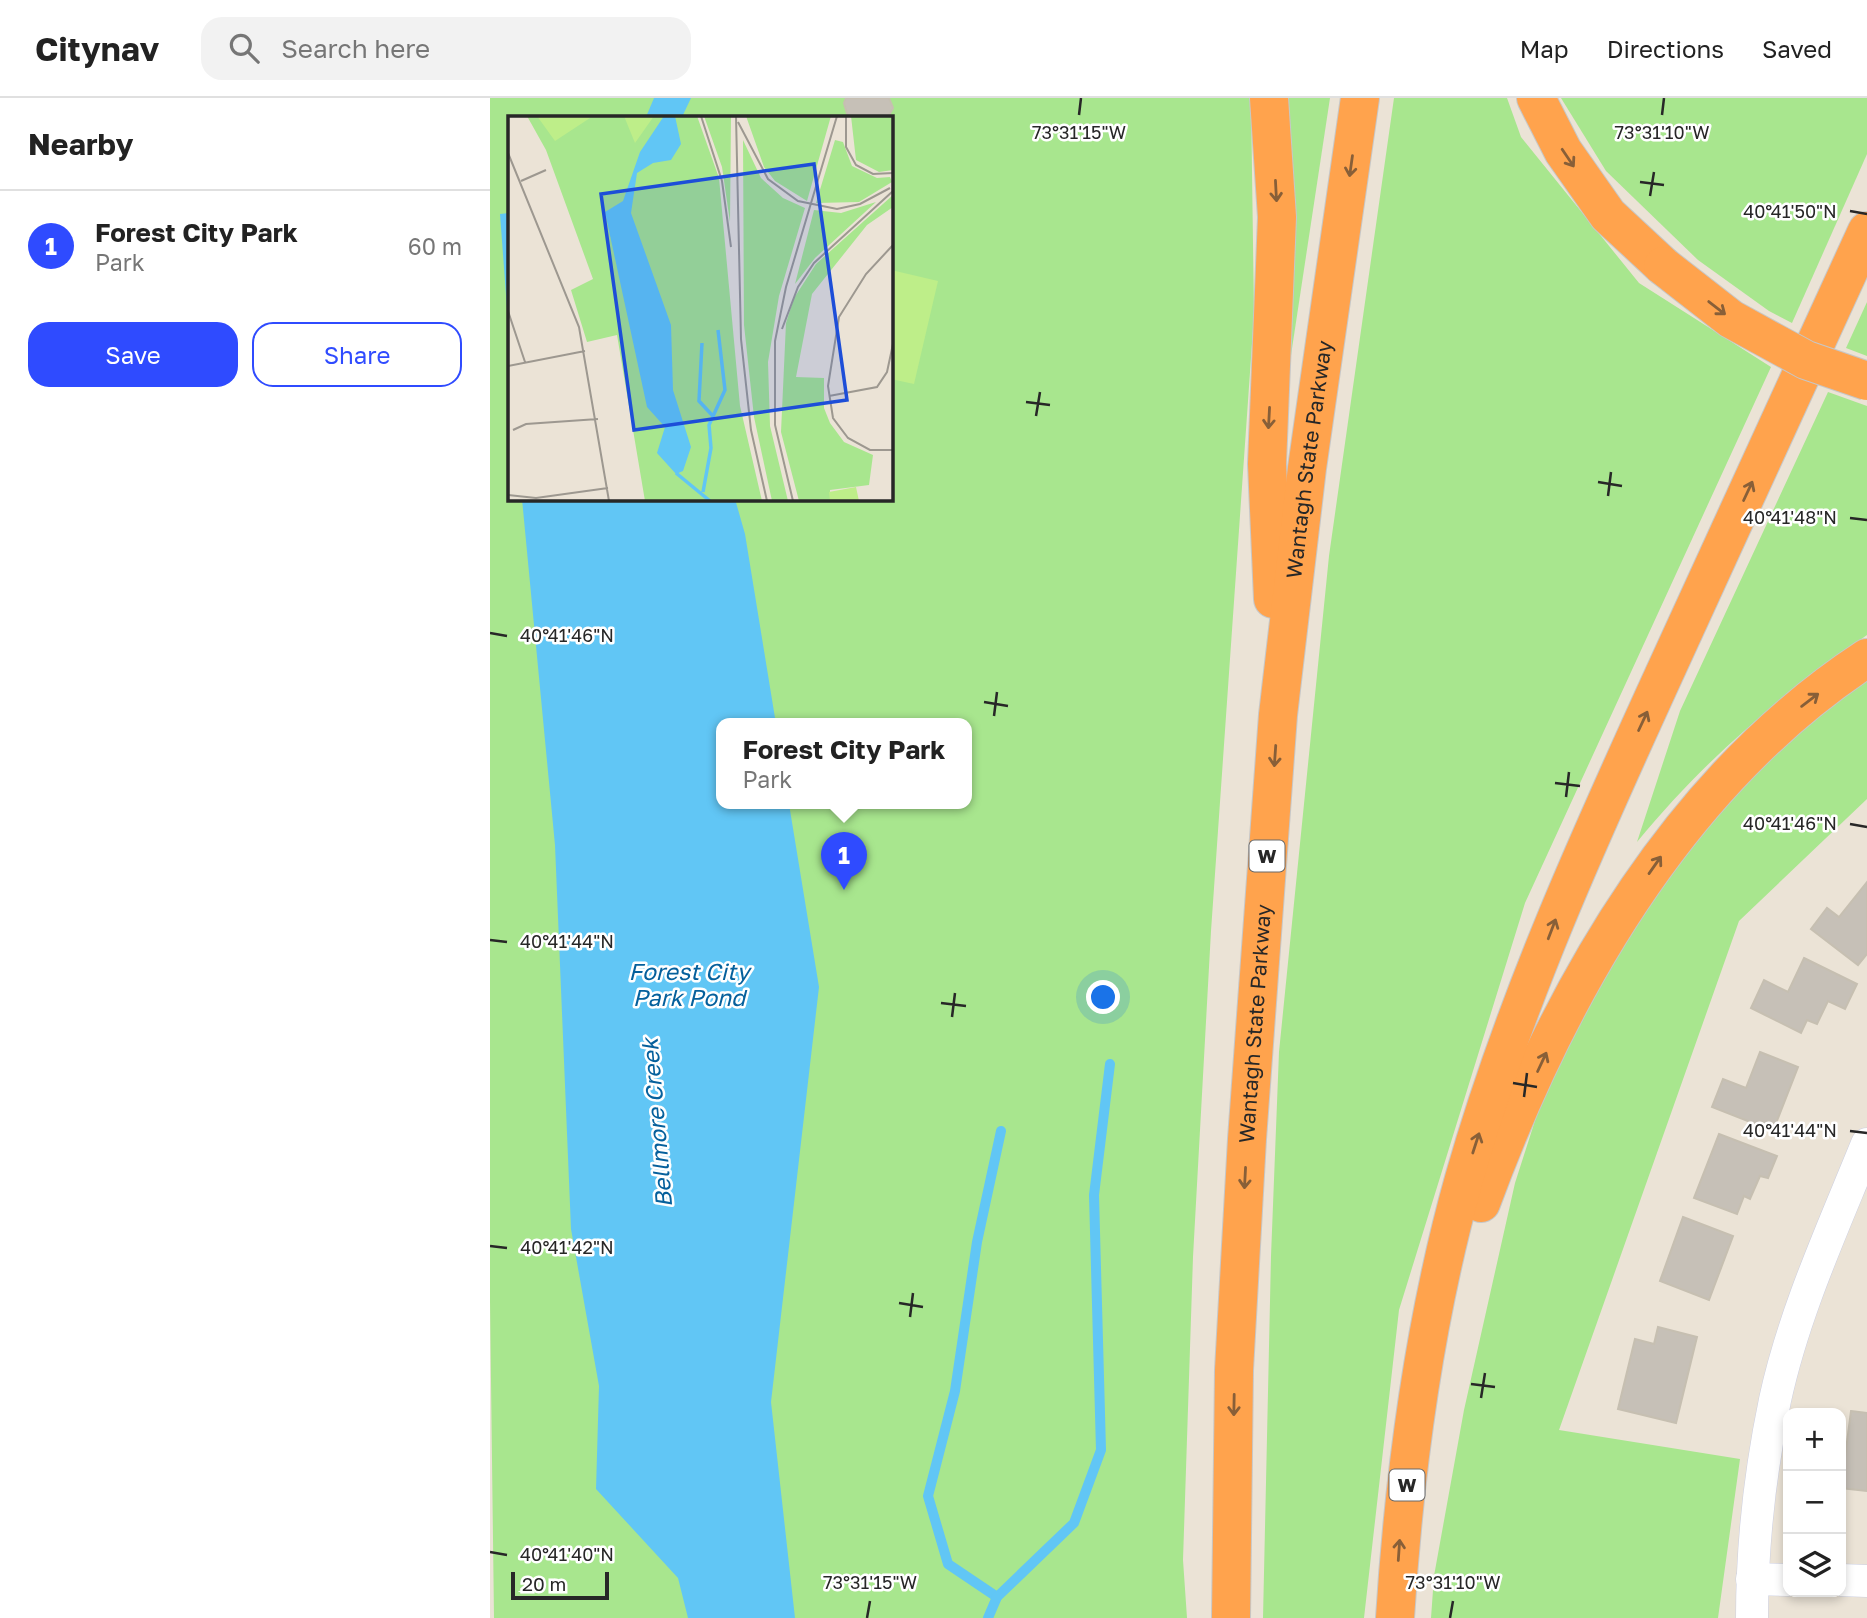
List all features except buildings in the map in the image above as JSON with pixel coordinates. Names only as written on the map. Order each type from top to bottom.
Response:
[{"type":"highway","points":[[1269,98],[1277,217],[1267,464],[1278,715]]},
{"type":"highway","name":"Wantagh State Parkway","points":[[1231,1618],[1234,1370],[1247,1139],[1278,715],[1307,468],[1360,98]]},
{"type":"highway","points":[[1536,98],[1563,151],[1608,215],[1663,266],[1731,319],[1806,360],[1867,381]]},
{"type":"highway","name":"W","points":[[1395,1618],[1400,1533],[1426,1353],[1464,1180],[1519,1013],[1577,866],[1867,231]]},
{"type":"highway","points":[[1426,1353],[1488,1184],[1521,1106],[1560,1021],[1606,938],[1657,860],[1717,788],[1780,722],[1867,658]]},
{"type":"street","points":[[1752,1618],[1756,1514],[1775,1399],[1805,1297],[1867,1144]]},
{"type":"street","points":[[1752,1579],[1783,1580]]},
{"type":"street","points":[[1846,1580],[1867,1581]]},
{"type":"green space","points":[[490,98],[1251,98],[1254,315],[1211,931],[1193,1257],[1183,1560],[1187,1618],[494,1618],[490,1301]]},
{"type":"green space","points":[[1285,98],[1330,98],[1286,388]]},
{"type":"green space","points":[[1394,98],[1507,98],[1521,137],[1639,283],[1771,367],[1525,903],[1399,1310],[1364,1618],[1263,1618],[1271,1256],[1279,1052],[1329,556]]},
{"type":"green space","points":[[1561,98],[1867,98],[1867,154],[1792,323],[1769,311],[1698,260],[1606,171]]},
{"type":"green space","points":[[892,270],[938,281],[914,384],[892,379]]},
{"type":"green space","points":[[1867,302],[1867,356],[1846,348]]},
{"type":"green space","points":[[1828,392],[1867,406],[1867,635],[1745,730],[1690,783],[1637,842],[1680,711]]},
{"type":"green space","points":[[1867,679],[1867,799],[1739,921],[1559,1430],[1740,1459],[1718,1618],[1431,1618],[1434,1576],[1464,1410],[1515,1183],[1549,1077],[1623,925],[1695,833],[1792,732]]},
{"type":"water","points":[[654,98],[691,98],[682,116],[646,116]]},
{"type":"water","points":[[508,213],[508,322],[500,214]]},
{"type":"water","name":"Forest City Park Pond","points":[[522,500],[735,500],[745,534],[775,718],[716,718],[716,809],[790,809],[819,987],[771,1402],[795,1618],[688,1618],[678,1578],[596,1489],[599,1386],[571,1229],[555,845]]},
{"type":"waterway","points":[[988,1618],[997,1597],[1074,1523],[1101,1450],[1094,1195],[1110,1064]]},
{"type":"waterway","points":[[997,1597],[948,1564],[928,1496],[955,1391],[977,1242],[1001,1131]]},
{"type":"place","name":"Forest City Park","points":[[844,890]]},
{"type":"water label","name":"Bellmore Creek","points":[[657,1123]]}]
